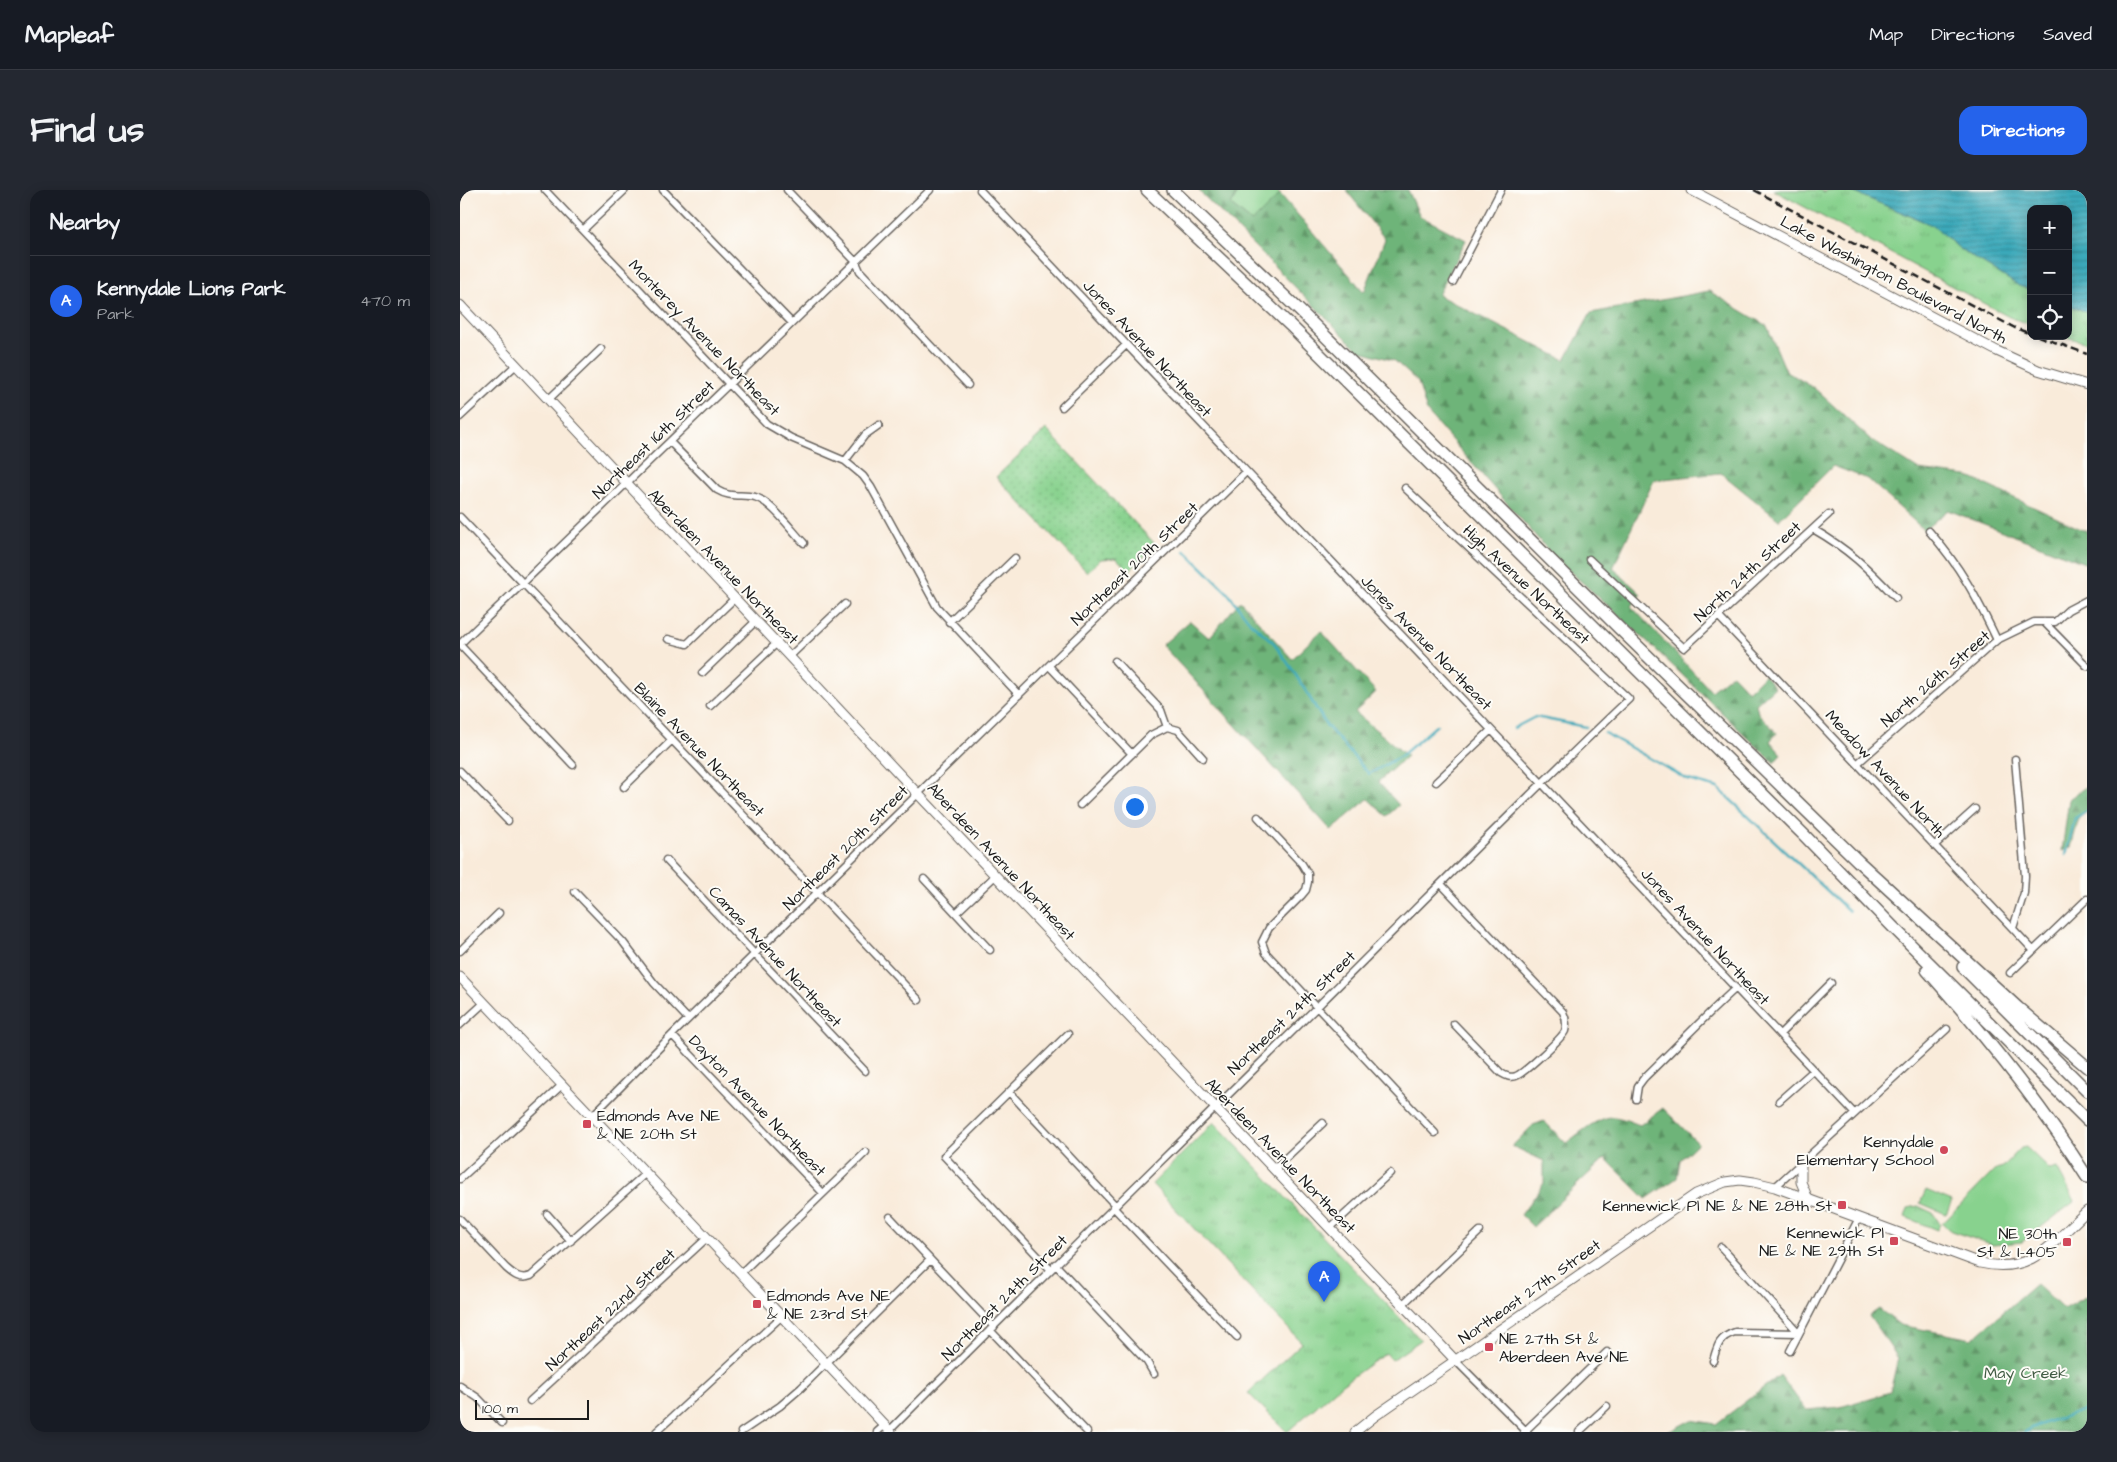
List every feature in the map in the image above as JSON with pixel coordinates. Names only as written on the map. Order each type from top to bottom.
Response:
[{"type":"highway","points":[[1142,190],[1177,218]]},
{"type":"highway","points":[[1146,190],[1293,328],[1806,837],[1893,927],[2087,1120]]},
{"type":"highway","points":[[1173,190],[1300,311],[2087,1091]]},
{"type":"highway","points":[[1806,837],[1993,1046],[2054,1126],[2087,1177]]},
{"type":"highway","points":[[1858,862],[2018,1008],[2087,1067]]},
{"type":"street","name":"Monterey Avenue Northeast","points":[[545,190],[767,424],[791,438],[845,461],[863,476],[871,487],[937,607],[949,622],[1020,695]]},
{"type":"street","points":[[583,230],[625,190]]},
{"type":"street","points":[[664,190],[792,323]]},
{"type":"street","points":[[787,190],[856,262],[860,272],[968,385]]},
{"type":"street","name":"Northeast 16th Street","points":[[460,644],[930,190]]},
{"type":"street","name":"Jones Avenue Northeast","points":[[980,190],[1854,1113]]},
{"type":"street","points":[[1453,282],[1501,190]]},
{"type":"street","name":"Lake Washington Boulevard North","points":[[1691,190],[1997,351],[2038,370],[2087,385]]},
{"type":"street","name":"Aberdeen Avenue Northeast","points":[[460,305],[626,485],[790,656],[995,876],[1525,1432]]},
{"type":"street","points":[[1062,407],[1126,344]]},
{"type":"street","points":[[548,400],[601,349]]},
{"type":"street","points":[[460,417],[516,365]]},
{"type":"street","points":[[845,461],[865,435],[879,425]]},
{"type":"street","points":[[670,442],[724,495],[754,497],[766,502],[804,544]]},
{"type":"street","name":"Northeast 20th Street","points":[[592,1116],[688,1019],[756,955],[1246,472]]},
{"type":"street","name":"High Avenue Northeast","points":[[1405,488],[1629,699]]},
{"type":"street","name":"North 24th Street","points":[[1589,559],[1684,648],[1829,514]]},
{"type":"street","name":"Blaine Avenue Northeast","points":[[460,517],[920,1000]]},
{"type":"street","points":[[1813,529],[1855,556],[1896,598]]},
{"type":"street","points":[[1929,531],[1961,571],[1981,606],[1997,640]]},
{"type":"street","points":[[949,622],[1014,558]]},
{"type":"street","points":[[668,639],[687,644],[735,598]]},
{"type":"street","name":"North 26th Street","points":[[1858,763],[1997,640],[2034,622],[2055,622],[2068,610],[2087,600]]},
{"type":"street","points":[[790,656],[845,604]]},
{"type":"street","name":"Meadow Avenue North","points":[[1718,616],[2033,950]]},
{"type":"street","points":[[702,673],[756,621]]},
{"type":"street","points":[[2043,622],[2087,666]]},
{"type":"street","points":[[710,706],[777,643]]},
{"type":"street","points":[[460,644],[573,766]]},
{"type":"street","points":[[1115,661],[1161,710],[1167,727]]},
{"type":"street","points":[[1049,666],[1132,754]]},
{"type":"street","name":"Northeast 24th Street","points":[[877,1432],[889,1429],[992,1329],[1214,1106],[1441,884],[1541,782],[1629,699]]},
{"type":"street","points":[[1080,805],[1156,731],[1167,727],[1178,730],[1204,758]]},
{"type":"street","points":[[1436,782],[1491,730]]},
{"type":"street","points":[[624,787],[672,740]]},
{"type":"street","points":[[2013,928],[2019,913],[2025,876],[2015,760]]},
{"type":"street","points":[[460,771],[508,821]]},
{"type":"street","points":[[1935,846],[1975,809]]},
{"type":"street","points":[[1258,817],[1302,864],[1308,874],[1306,890],[1269,928],[1262,942],[1270,958],[1435,1134]]},
{"type":"street","name":"Camas Avenue Northeast","points":[[666,860],[865,1072]]},
{"type":"street","points":[[956,914],[995,876]]},
{"type":"street","points":[[924,879],[990,950]]},
{"type":"street","points":[[1441,884],[1563,1012],[1566,1029],[1560,1038],[1521,1073],[1511,1077],[1501,1073],[1454,1024]]},
{"type":"street","name":"Dayton Avenue Northeast","points":[[575,892],[623,942],[654,983],[688,1019]]},
{"type":"street","points":[[2010,973],[2087,899]]},
{"type":"street","points":[[460,951],[499,913]]},
{"type":"street","points":[[460,977],[889,1429]]},
{"type":"street","points":[[1780,1034],[1832,983]]},
{"type":"street","points":[[1636,1099],[1638,1086],[1644,1078],[1694,1030],[1701,1020],[1736,988]]},
{"type":"street","points":[[460,1025],[484,1003]]},
{"type":"street","points":[[1947,1029],[1775,1187],[1980,1264],[1996,1267],[2019,1265],[2036,1257],[2087,1211]]},
{"type":"street","points":[[1050,1269],[944,1156],[1068,1034]]},
{"type":"street","name":"Dayton Avenue Northeast","points":[[672,1035],[823,1193]]},
{"type":"street","points":[[1779,1101],[1814,1070]]},
{"type":"street","points":[[460,1179],[562,1085]]},
{"type":"street","points":[[1009,1092],[1237,1337]]},
{"type":"street","points":[[1274,1169],[1323,1123]]},
{"type":"street","points":[[741,1273],[866,1152]]},
{"type":"street","points":[[1801,1163],[1800,1182],[1808,1199]]},
{"type":"street","points":[[460,1219],[514,1275],[525,1279],[531,1276],[571,1241],[646,1173]]},
{"type":"street","points":[[1330,1228],[1390,1173]]},
{"type":"street","name":"Northeast 27th Street","points":[[1355,1432],[1455,1360],[1696,1194],[1724,1182],[1740,1180],[1775,1187]]},
{"type":"street","points":[[547,1214],[571,1241]]},
{"type":"street","points":[[890,1217],[1087,1432]]},
{"type":"street","points":[[1790,1350],[1859,1218]]},
{"type":"street","points":[[1402,1305],[1480,1231]]},
{"type":"street","name":"Northeast 22nd Street","points":[[530,1401],[707,1238]]},
{"type":"street","points":[[1721,1246],[1799,1333]]},
{"type":"street","points":[[741,1432],[780,1406],[827,1363],[930,1260]]},
{"type":"street","points":[[1056,1264],[1147,1362],[1154,1374]]},
{"type":"street","points":[[656,1432],[782,1316]]},
{"type":"street","points":[[1712,1361],[1718,1343],[1726,1335],[1735,1332],[1799,1333]]},
{"type":"street","points":[[1525,1432],[1607,1352]]},
{"type":"street","points":[[461,1389],[478,1398],[502,1424]]},
{"type":"street","points":[[1579,1432],[1607,1406]]},
{"type":"green space","points":[[1198,190],[1239,190],[1231,205],[1252,222],[1280,194],[1364,292],[1385,239],[1346,190],[1408,190],[1420,216],[1466,240],[1438,295],[1565,360],[1591,313],[1709,291],[1767,326],[1786,371],[1814,388],[1870,439],[1919,470],[1967,476],[2083,530],[2087,530],[2087,564],[1948,510],[1924,530],[1868,479],[1833,466],[1779,520],[1721,473],[1654,480],[1613,568],[1641,594],[1631,606],[1711,691],[1732,674],[1748,691],[1764,675],[1775,687],[1756,704],[1758,713],[1777,733],[1770,741],[1781,754],[1774,763],[1650,644],[1554,557],[1427,412],[1418,382],[1395,361],[1358,350]]},
{"type":"green space","points":[[1239,190],[1276,190],[1280,194],[1252,222],[1231,205]]},
{"type":"green space","points":[[1773,190],[1819,190],[1824,192],[1828,190],[1848,190],[1932,225],[1960,249],[2019,286],[2027,289],[2027,324],[2009,317]]},
{"type":"green space","points":[[2072,306],[2087,312],[2087,343],[2072,339]]},
{"type":"green space","points":[[1046,429],[1156,545],[1129,571],[1116,558],[1101,559],[1087,572],[996,477]]},
{"type":"green space","points":[[1240,601],[1292,659],[1321,631],[1376,692],[1355,712],[1407,756],[1378,782],[1399,805],[1387,816],[1368,799],[1331,830],[1162,645],[1190,621],[1209,638]]},
{"type":"green space","points":[[2087,786],[2087,812],[2079,818],[2071,847],[2062,851],[2069,799]]},
{"type":"green space","points":[[1663,1108],[1698,1143],[1680,1160],[1677,1178],[1646,1199],[1605,1158],[1533,1227],[1521,1215],[1544,1183],[1544,1161],[1512,1146],[1533,1125],[1544,1121],[1566,1143],[1592,1124],[1604,1119],[1617,1117],[1640,1125]]},
{"type":"green space","points":[[1214,1122],[1421,1340],[1392,1360],[1386,1353],[1342,1384],[1287,1432],[1248,1393],[1302,1343],[1152,1184]]},
{"type":"green space","points":[[2026,1147],[2050,1170],[2057,1168],[2075,1201],[2022,1242],[1993,1245],[1951,1231],[1942,1224],[1996,1169],[2003,1167],[2021,1148]]},
{"type":"green space","points":[[1926,1190],[1952,1201],[1946,1214],[1920,1203]]},
{"type":"green space","points":[[1918,1206],[1933,1213],[1940,1224],[1937,1230],[1905,1217],[1908,1208]]},
{"type":"green space","name":"May Creek","points":[[2036,1284],[2063,1309],[2087,1296],[2087,1432],[1668,1432],[1691,1420],[1716,1424],[1780,1375],[1806,1410],[1840,1407],[1890,1392],[1898,1358],[1869,1316],[1879,1309],[1900,1325],[1972,1339]]},
{"type":"water","points":[[1848,190],[2087,190],[2087,312],[2072,306],[2072,205],[2027,205],[2027,289],[2019,286],[1960,249],[1932,225]]},
{"type":"waterway","points":[[1185,551],[1227,592],[1250,622],[1274,643],[1327,726],[1369,774],[1401,756],[1437,725]]},
{"type":"waterway","points":[[1514,728],[1535,717],[1586,727]]},
{"type":"waterway","points":[[1605,733],[1688,780],[1718,788],[1849,911]]},
{"type":"waterway","points":[[2066,855],[2075,818],[2087,811]]},
{"type":"waterway","name":"May Creek","points":[[2025,1432],[2033,1427],[2072,1415],[2087,1408]]},
{"type":"railway","points":[[1754,190],[2015,328],[2027,332]]},
{"type":"railway","points":[[2049,340],[2087,354]]},
{"type":"place","name":"Edmonds Ave NE & NE 20th St","points":[[587,1124]]},
{"type":"place","name":"Kennydale Elementary School","points":[[1944,1150]]},
{"type":"place","name":"Kennewick Pl NE & NE 28th St","points":[[1842,1205]]},
{"type":"place","name":"Kennewick Pl NE & NE 29th St","points":[[1894,1241]]},
{"type":"place","name":"NE 30th St & I-405","points":[[2067,1242]]},
{"type":"place","name":"Kennydale Lions Park","points":[[1324,1302]]},
{"type":"place","name":"Edmonds Ave NE & NE 23rd St","points":[[757,1304]]},
{"type":"place","name":"NE 27th St & Aberdeen Ave NE","points":[[1489,1347]]}]
